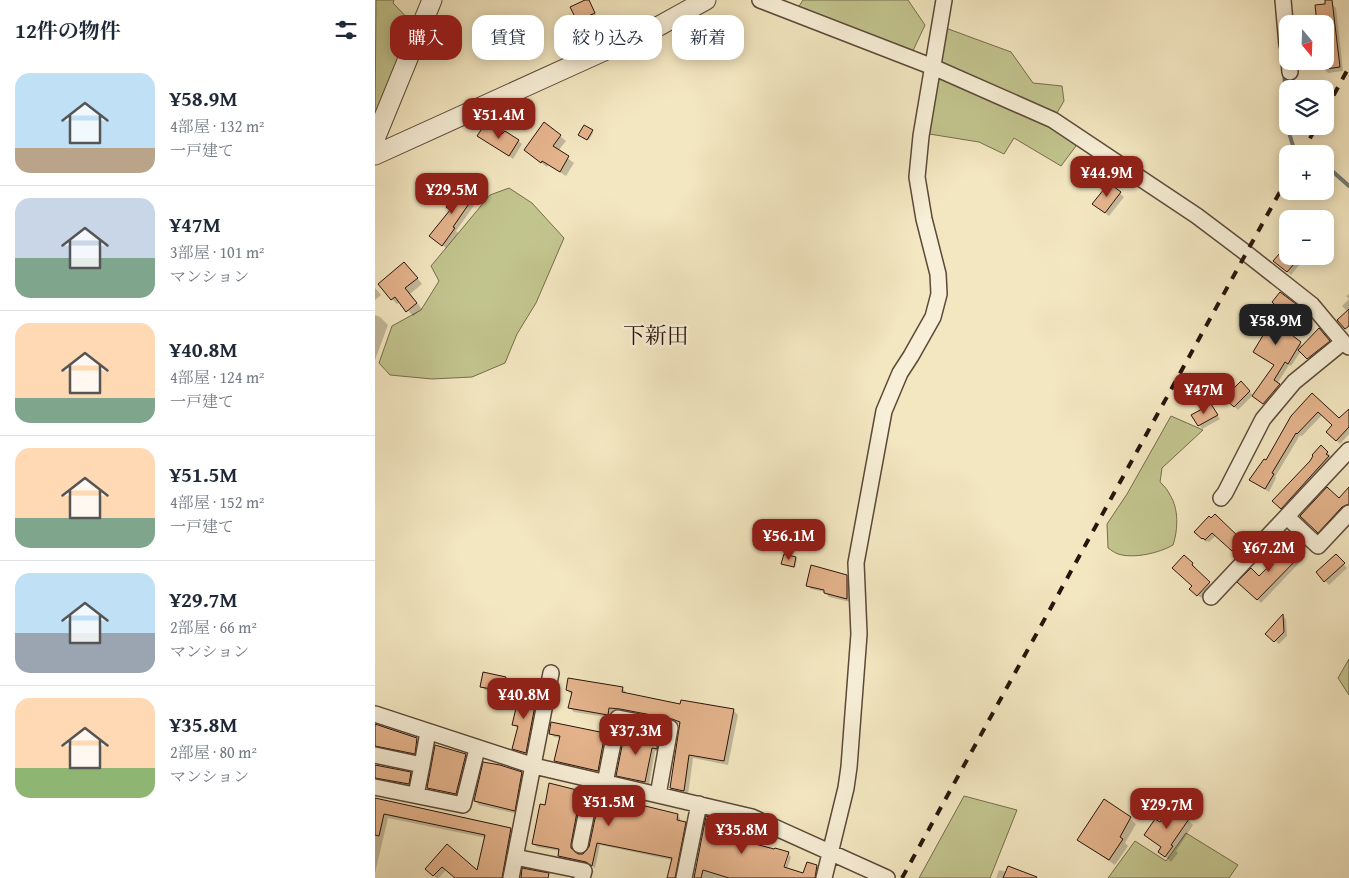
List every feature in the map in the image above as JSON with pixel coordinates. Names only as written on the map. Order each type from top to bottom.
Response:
[{"type":"street","points":[[375,139],[432,0]]},
{"type":"street","points":[[375,155],[659,26],[705,0]]},
{"type":"street","points":[[759,0],[933,67],[1053,120],[1197,216],[1312,305],[1346,344],[1294,382],[1263,419],[1221,498]]},
{"type":"street","points":[[824,878],[846,788],[849,767],[859,634],[856,563],[882,421],[884,411],[900,372],[933,317],[939,294],[938,274],[924,219],[917,177],[921,136],[944,0]]},
{"type":"street","points":[[1283,0],[1284,15]]},
{"type":"street","points":[[1211,597],[1349,450]]},
{"type":"street","points":[[1287,517],[1318,546],[1349,513]]},
{"type":"street","points":[[511,878],[551,673]]},
{"type":"street","points":[[375,714],[534,766],[752,818],[887,878]]},
{"type":"street","points":[[580,845],[618,718],[670,728],[658,795]]},
{"type":"street","points":[[416,795],[428,732]]},
{"type":"street","points":[[375,786],[463,805],[477,748]]},
{"type":"street","points":[[375,756],[421,765]]},
{"type":"street","points":[[684,878],[699,804]]},
{"type":"street","points":[[515,856],[584,871],[584,878]]},
{"type":"green space","points":[[376,0],[394,0],[393,3],[404,15],[390,15],[390,60],[400,60],[375,117]]},
{"type":"green space","points":[[803,0],[908,0],[925,25],[911,55],[796,11]]},
{"type":"green space","points":[[943,27],[1011,52],[1033,83],[1062,86],[1064,101],[1051,123],[1079,142],[1061,166],[1014,138],[1004,154],[979,142],[923,133]]},
{"type":"green space","points":[[509,188],[532,203],[564,238],[536,303],[517,334],[505,363],[472,377],[432,379],[390,375],[379,363],[392,326],[421,310],[439,281],[431,266],[490,195]]},
{"type":"green space","points":[[1171,416],[1203,430],[1162,468],[1160,482],[1169,493],[1176,513],[1177,526],[1173,545],[1146,554],[1131,556],[1118,554],[1108,548],[1107,524],[1127,494]]},
{"type":"green space","points":[[1349,659],[1349,695],[1338,678]]},
{"type":"green space","points":[[964,796],[1017,810],[990,878],[919,878]]},
{"type":"green space","points":[[1186,833],[1238,865],[1229,878],[1108,878],[1135,841],[1166,861]]},
{"type":"building","points":[[589,0],[595,13],[590,15],[574,15],[570,7]]},
{"type":"building","points":[[1325,0],[1332,0],[1334,15],[1316,15],[1315,5],[1325,4]]},
{"type":"building","points":[[1334,17],[1340,67],[1334,68]]},
{"type":"building","points":[[544,122],[561,135],[553,146],[569,156],[560,172],[542,161],[541,163],[524,150]]},
{"type":"building","points":[[485,124],[502,134],[505,131],[519,140],[509,156],[477,136]]},
{"type":"building","points":[[584,125],[593,130],[587,140],[578,135]]},
{"type":"building","points":[[1109,183],[1121,192],[1105,213],[1092,204]]},
{"type":"building","points":[[461,186],[475,195],[442,246],[429,236],[450,210],[446,207]]},
{"type":"building","points":[[1279,254],[1279,265],[1293,265],[1287,272],[1273,261]]},
{"type":"building","points":[[404,262],[418,278],[405,288],[417,303],[406,312],[395,297],[391,300],[378,284]]},
{"type":"building","points":[[1280,292],[1296,304],[1280,326],[1301,342],[1288,364],[1285,362],[1274,380],[1280,384],[1263,404],[1252,396],[1274,365],[1253,352],[1268,327],[1265,326],[1274,312],[1270,309],[1274,304],[1272,302]]},
{"type":"building","points":[[1349,309],[1349,326],[1345,329],[1337,320]]},
{"type":"building","points":[[1319,328],[1330,341],[1307,359],[1298,350]]},
{"type":"building","points":[[1241,381],[1250,391],[1234,407],[1224,398]]},
{"type":"building","points":[[1312,393],[1339,418],[1349,409],[1349,427],[1336,441],[1326,432],[1332,425],[1318,412],[1296,433],[1272,473],[1274,474],[1265,489],[1249,480],[1264,459],[1266,460],[1291,416]]},
{"type":"building","points":[[1211,404],[1218,415],[1198,426],[1191,415]]},
{"type":"building","points":[[1321,445],[1328,452],[1326,454],[1329,456],[1281,509],[1272,501],[1310,461],[1312,455]]},
{"type":"building","points":[[1327,487],[1339,498],[1349,487],[1349,504],[1342,507],[1318,533],[1300,516]]},
{"type":"building","points":[[1215,514],[1244,542],[1236,551],[1234,549],[1232,551],[1212,533],[1205,540],[1194,532],[1209,516],[1211,518]]},
{"type":"building","points":[[1293,543],[1303,553],[1257,600],[1237,582],[1251,568],[1259,576]]},
{"type":"building","points":[[784,554],[796,557],[794,567],[781,564]]},
{"type":"building","points":[[1336,554],[1345,563],[1324,582],[1316,572]]},
{"type":"building","points":[[1184,555],[1210,582],[1197,596],[1189,589],[1192,586],[1172,568]]},
{"type":"building","points":[[811,565],[847,575],[847,599],[824,593],[824,590],[806,586]]},
{"type":"building","points":[[1283,614],[1284,632],[1274,642],[1265,634]]},
{"type":"building","points":[[483,672],[506,677],[503,691],[480,687]]},
{"type":"building","points":[[568,678],[623,687],[622,692],[680,704],[681,700],[734,709],[724,761],[689,755],[684,791],[670,788],[680,722],[620,709],[609,708],[608,715],[568,708],[572,692],[566,690]]},
{"type":"building","points":[[520,691],[537,695],[526,753],[512,749],[518,726],[512,725]]},
{"type":"building","points":[[551,722],[605,733],[598,771],[554,761],[560,736],[549,734]]},
{"type":"building","points":[[375,724],[417,738],[415,754],[375,746]]},
{"type":"building","points":[[637,731],[658,735],[657,749],[652,748],[645,782],[616,776],[624,736],[636,738]]},
{"type":"building","points":[[435,745],[466,754],[456,794],[427,788]]},
{"type":"building","points":[[483,762],[522,772],[515,811],[474,801]]},
{"type":"building","points":[[375,765],[411,772],[409,784],[375,778]]},
{"type":"building","points":[[549,783],[581,791],[571,844],[571,848],[578,854],[583,854],[589,847],[600,795],[678,814],[677,820],[686,822],[675,878],[667,878],[672,858],[597,843],[592,866],[586,862],[558,856],[559,849],[532,844],[540,804],[545,805]]},
{"type":"building","points":[[375,798],[511,828],[502,878],[455,878],[442,867],[433,876],[425,869],[447,844],[477,870],[485,835],[384,814],[379,836],[375,835]]},
{"type":"building","points":[[1104,799],[1131,817],[1120,837],[1123,839],[1109,860],[1077,840]]},
{"type":"building","points":[[1171,807],[1189,819],[1165,857],[1158,852],[1161,847],[1144,835],[1155,819],[1160,822]]},
{"type":"building","points":[[706,816],[739,827],[739,825],[749,828],[744,841],[789,852],[784,867],[803,873],[807,862],[817,865],[815,878],[729,878],[703,870],[701,878],[694,878]]},
{"type":"building","points":[[1008,866],[1037,877],[1003,878]]},
{"type":"building","points":[[522,868],[549,873],[548,878],[521,878]]},
{"type":"waterway","points":[[1284,72],[1285,80]]},
{"type":"waterway","points":[[1290,135],[1293,145]]},
{"type":"waterway","points":[[1334,173],[1349,186]]},
{"type":"railway","points":[[1334,94],[1349,67]]},
{"type":"railway","points":[[1306,145],[1312,135]]},
{"type":"railway","points":[[902,878],[1279,194]]},
{"type":"district","name":"下新田","points":[[656,335]]}]
